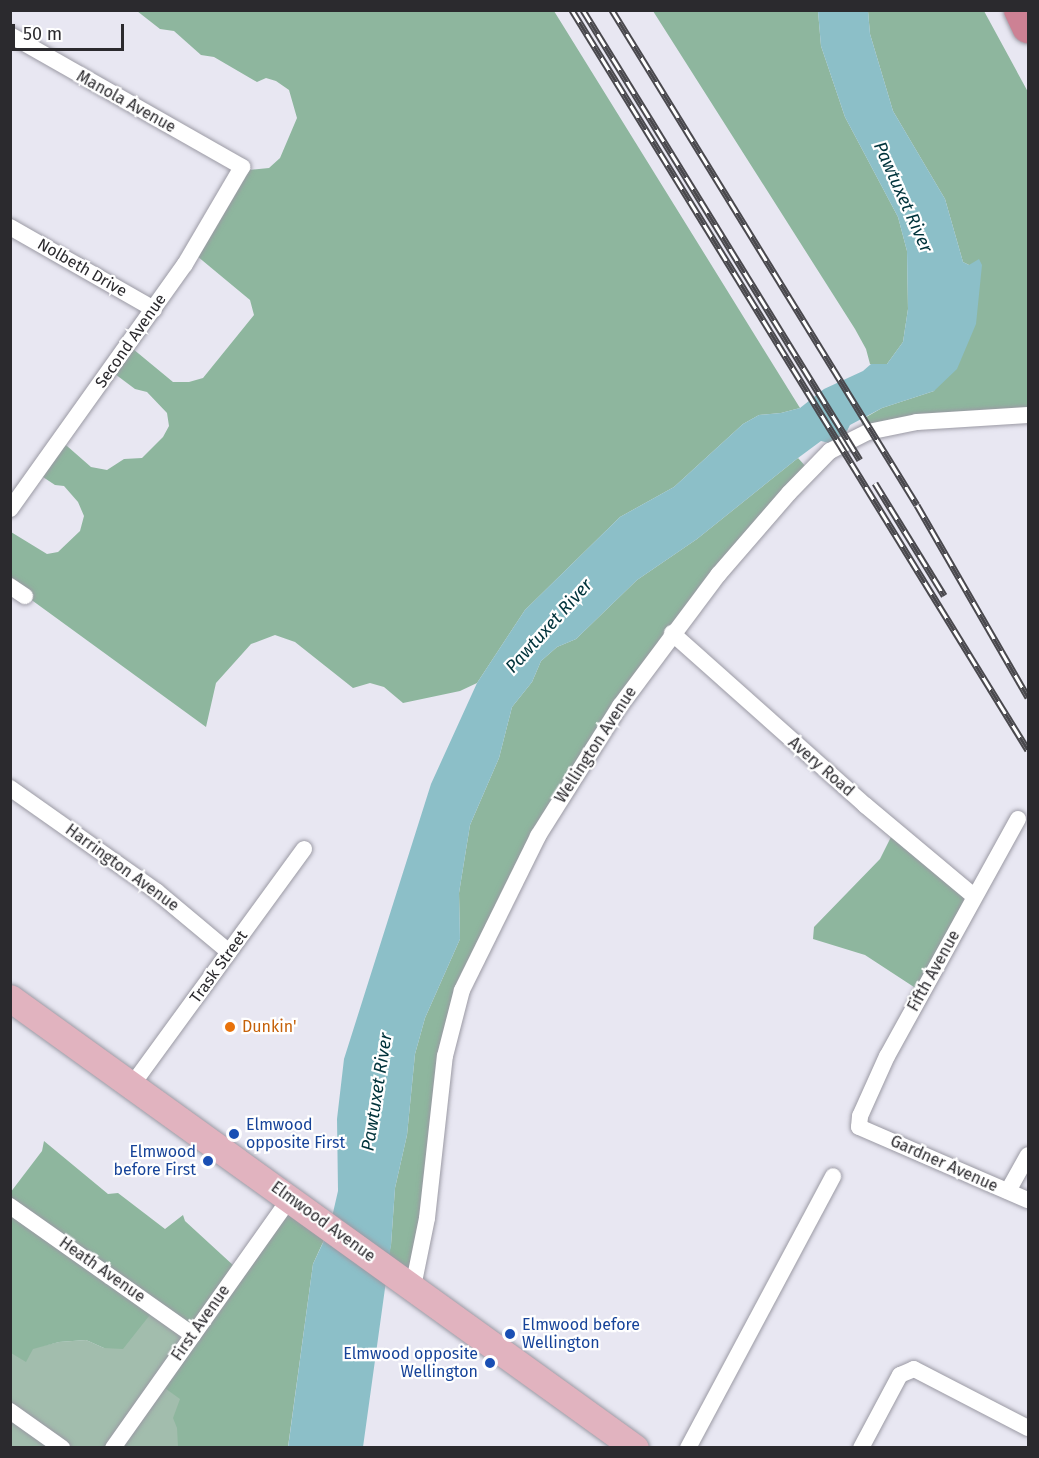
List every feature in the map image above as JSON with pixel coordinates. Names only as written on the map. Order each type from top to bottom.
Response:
[{"type":"highway","points":[[1020,10],[1029,27]]},
{"type":"main road","name":"Elmwood Avenue","points":[[10,998],[635,1448]]},
{"type":"street","name":"Manola Avenue","points":[[10,35],[242,167]]},
{"type":"street","name":"Second Avenue","points":[[10,509],[185,264],[242,167]]},
{"type":"street","name":"Nolbeth Drive","points":[[10,227],[154,309]]},
{"type":"street","name":"Wellington Avenue","points":[[409,1284],[427,1218],[445,1056],[462,990],[538,836],[620,706],[672,633],[718,575],[789,493],[830,452],[860,435],[917,422],[1029,415]]},
{"type":"street","points":[[10,586],[25,596]]},
{"type":"street","name":"Avery Road","points":[[672,633],[864,805],[974,896]]},
{"type":"street","name":"Harrington Avenue","points":[[10,788],[156,891],[229,952]]},
{"type":"street","name":"Fifth Avenue","points":[[859,1127],[860,1116],[887,1056],[1018,819]]},
{"type":"street","name":"Trask Street","points":[[132,1085],[304,849]]},
{"type":"street","name":"Gardner Avenue","points":[[859,1127],[1029,1200]]},
{"type":"street","points":[[1008,1191],[1029,1155]]},
{"type":"street","points":[[688,1448],[833,1176]]},
{"type":"street","name":"First Avenue","points":[[113,1448],[290,1198]]},
{"type":"street","name":"Heath Avenue","points":[[10,1206],[193,1335]]},
{"type":"street","points":[[861,1448],[903,1373],[914,1369],[1029,1428]]},
{"type":"street","points":[[10,1411],[62,1448]]},
{"type":"green space","points":[[137,11],[554,11],[800,408],[759,415],[743,424],[674,487],[620,517],[525,610],[477,683],[460,691],[403,703],[384,687],[370,683],[353,688],[295,642],[275,635],[251,644],[216,683],[206,727],[11,585],[11,532],[47,554],[58,552],[80,531],[84,516],[78,502],[64,486],[55,485],[37,473],[59,439],[91,467],[107,470],[124,459],[142,458],[163,437],[169,426],[167,413],[147,392],[135,389],[115,374],[127,344],[173,382],[189,382],[203,378],[254,315],[250,300],[197,256],[239,171],[269,168],[280,158],[297,118],[289,90],[276,81],[266,78],[257,82],[214,57],[201,55],[174,31],[160,29]]},
{"type":"green space","points":[[653,11],[818,11],[821,46],[845,117],[898,217],[907,251],[908,309],[903,342],[887,364],[870,364],[866,349],[855,329]]},
{"type":"green space","points":[[868,11],[984,11],[1028,92],[1028,417],[864,431],[861,420],[882,408],[934,391],[969,265],[963,262],[945,199],[893,111],[870,34]]},
{"type":"green space","points":[[798,458],[808,469],[723,570],[577,775],[461,995],[415,1282],[387,1262],[391,1245],[395,1188],[407,1135],[415,1054],[425,1018],[460,939],[459,893],[470,825],[499,758],[512,707],[532,682],[541,661],[557,647],[576,639],[637,580],[697,539]]},
{"type":"green space","points":[[892,835],[973,895],[917,989],[865,955],[813,939],[814,927],[880,859]]},
{"type":"green space","points":[[44,1141],[108,1194],[118,1193],[165,1229],[183,1215],[185,1221],[234,1266],[288,1198],[329,1229],[313,1264],[288,1447],[178,1447],[177,1428],[173,1418],[180,1399],[155,1381],[184,1337],[153,1311],[123,1349],[104,1348],[86,1340],[59,1342],[33,1349],[26,1362],[11,1353],[10,1193],[42,1151]]},
{"type":"green space","points":[[153,1311],[180,1328],[274,1447],[11,1448],[11,1353],[59,1342],[86,1340],[104,1348]]},
{"type":"water","name":"Pawtuxet River","points":[[818,11],[868,11],[870,34],[893,111],[945,199],[963,262],[969,265],[979,259],[982,265],[976,324],[957,369],[934,391],[882,408],[850,425],[844,437],[833,444],[821,441],[798,458],[697,539],[637,580],[576,639],[557,647],[541,661],[532,682],[512,707],[499,758],[470,825],[459,893],[460,939],[425,1018],[415,1054],[407,1135],[395,1188],[391,1245],[363,1447],[288,1448],[313,1264],[329,1230],[338,1191],[337,1119],[344,1059],[431,784],[477,683],[525,610],[620,517],[674,487],[743,424],[759,415],[800,408],[824,389],[863,371],[871,364],[887,364],[903,342],[908,309],[907,251],[898,217],[845,117],[821,46]]},
{"type":"railway","points":[[572,10],[1028,750]]},
{"type":"railway","points":[[583,10],[860,460]]},
{"type":"railway","points":[[612,10],[917,505],[1028,697]]},
{"type":"railway","points":[[875,483],[944,595]]},
{"type":"place","name":"Dunkin'","points":[[230,1027]]},
{"type":"place","name":"Elmwood opposite First","points":[[234,1134]]},
{"type":"place","name":"Elmwood before First","points":[[208,1161]]},
{"type":"place","name":"Elmwood before Wellington","points":[[510,1334]]},
{"type":"place","name":"Elmwood opposite Wellington","points":[[490,1363]]}]
